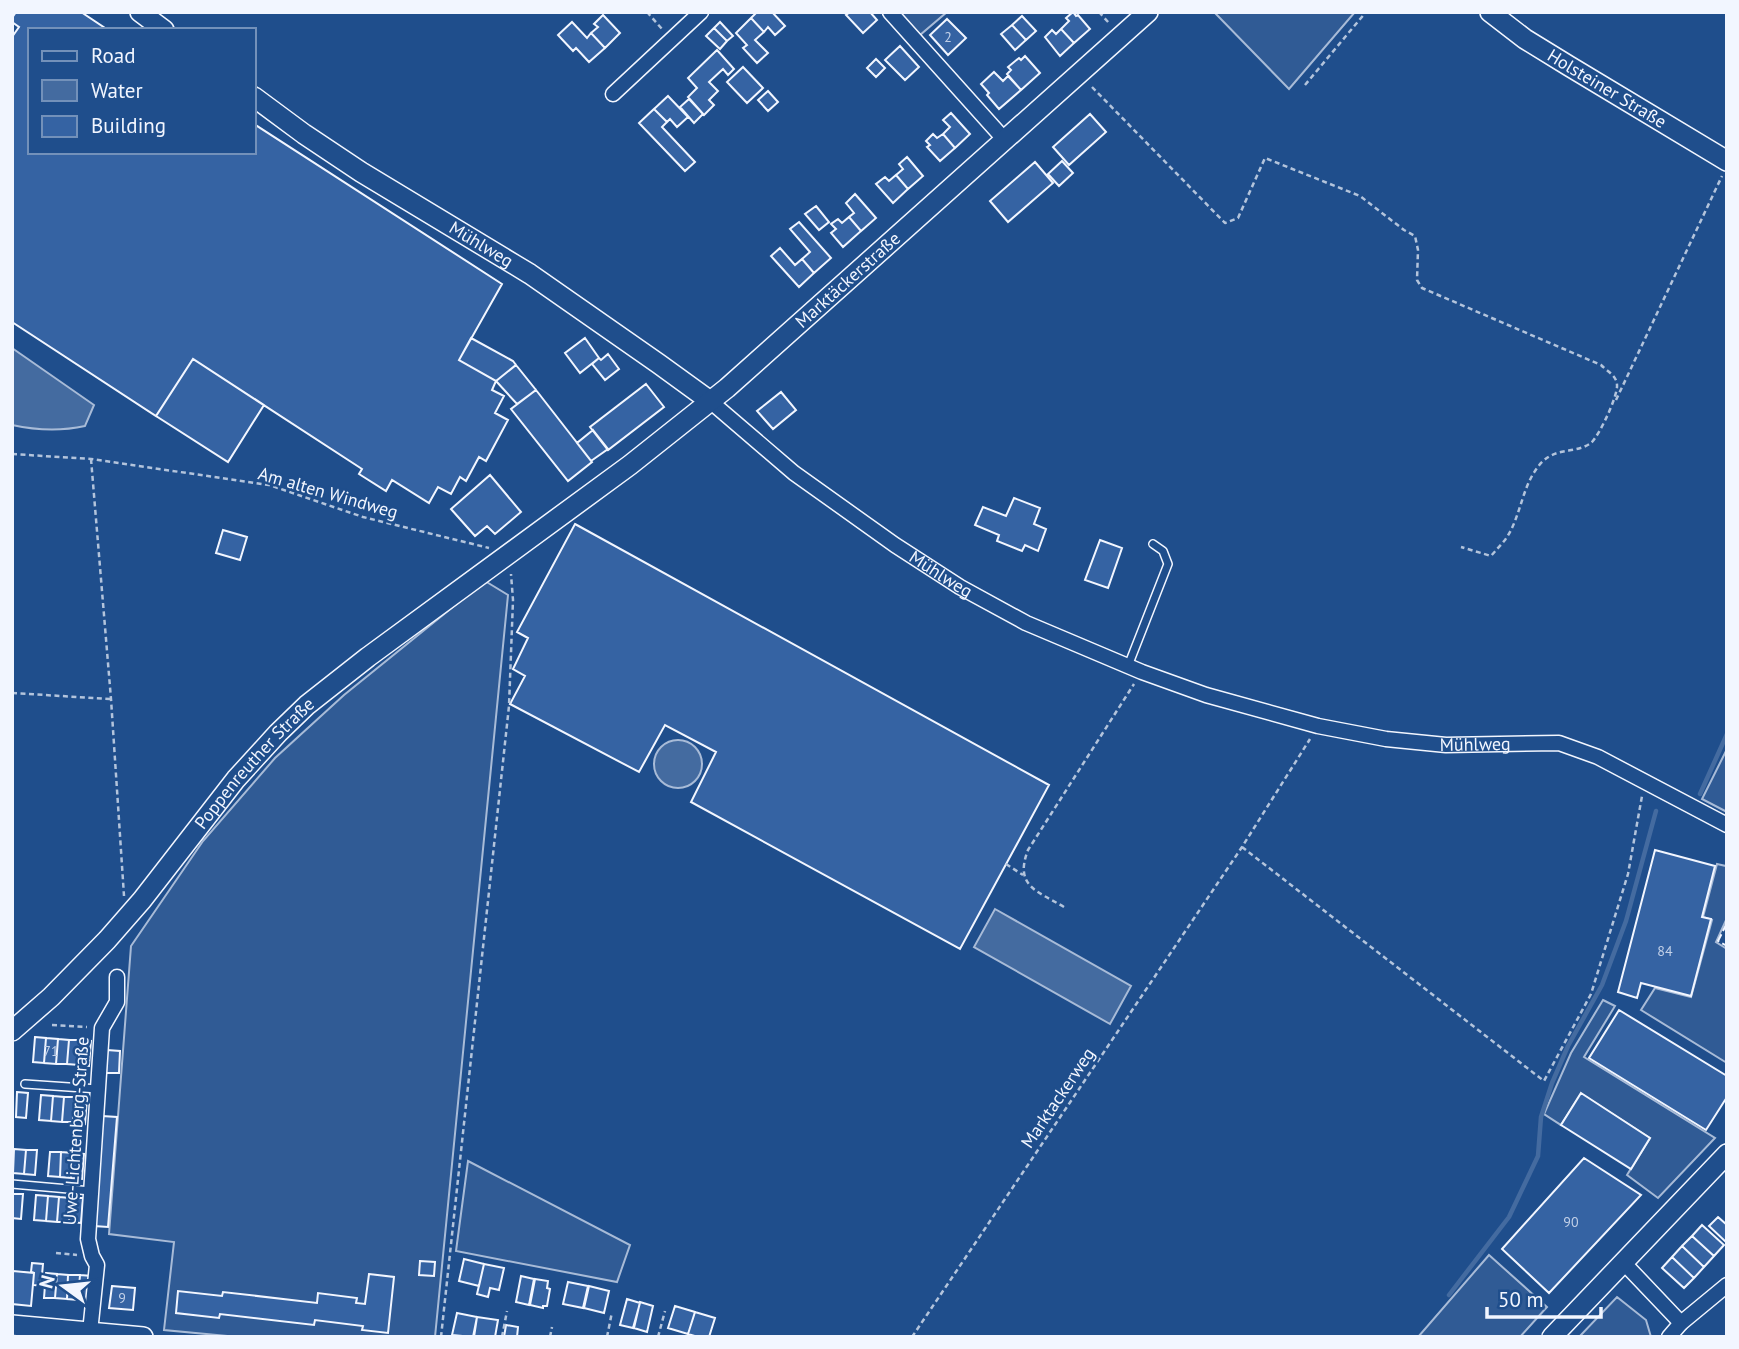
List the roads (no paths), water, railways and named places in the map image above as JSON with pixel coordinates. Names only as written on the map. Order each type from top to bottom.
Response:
[{"type":"street","points":[[140,12],[161,28]]},
{"type":"street","points":[[613,94],[701,12]]},
{"type":"street","points":[[890,12],[1004,139]]},
{"type":"street","name":"Marktäckerstraße","points":[[535,535],[630,465],[779,343],[1148,12]]},
{"type":"street","name":"Holsteiner Straße","points":[[1490,12],[1525,38],[1727,163]]},
{"type":"street","name":"Mühlweg","points":[[256,98],[361,172],[530,274],[659,364],[710,401],[794,474],[895,545],[960,587],[1026,623],[1135,669],[1206,695],[1318,726],[1446,745],[1559,743],[1598,757],[1727,825]]},
{"type":"street","name":"Poppenreuther Straße","points":[[12,1031],[51,997],[130,914],[224,794],[291,720],[358,664],[535,535]]},
{"type":"street","name":"Uwe-Lichtenberg-Straße","points":[[90,1332],[97,1265],[88,1239],[99,1051],[102,1028],[117,1002],[117,977]]},
{"type":"street","points":[[1552,1337],[1727,1154]]},
{"type":"street","points":[[1623,1262],[1681,1323]]},
{"type":"street","points":[[1669,1337],[1681,1323],[1727,1285]]},
{"type":"street","points":[[12,1325],[144,1337]]},
{"type":"lane","points":[[1135,669],[1168,564],[1163,551],[1153,544]]},
{"type":"lane","points":[[26,1084],[98,1089]]},
{"type":"lane","points":[[12,1184],[91,1191]]},
{"type":"water","points":[[12,348],[94,405],[85,426],[48,429],[12,425]]},
{"type":"water","points":[[678,740],[695,747],[702,764],[695,781],[678,788],[661,781],[654,764],[661,747]]},
{"type":"water","points":[[995,909],[1131,986],[1110,1024],[974,947]]},
{"type":"waterway","points":[[1700,794],[1727,734]]},
{"type":"waterway","points":[[1449,1295],[1509,1217],[1538,1156],[1541,1117],[1552,1083],[1568,1046],[1602,985],[1626,921],[1656,811]]}]
